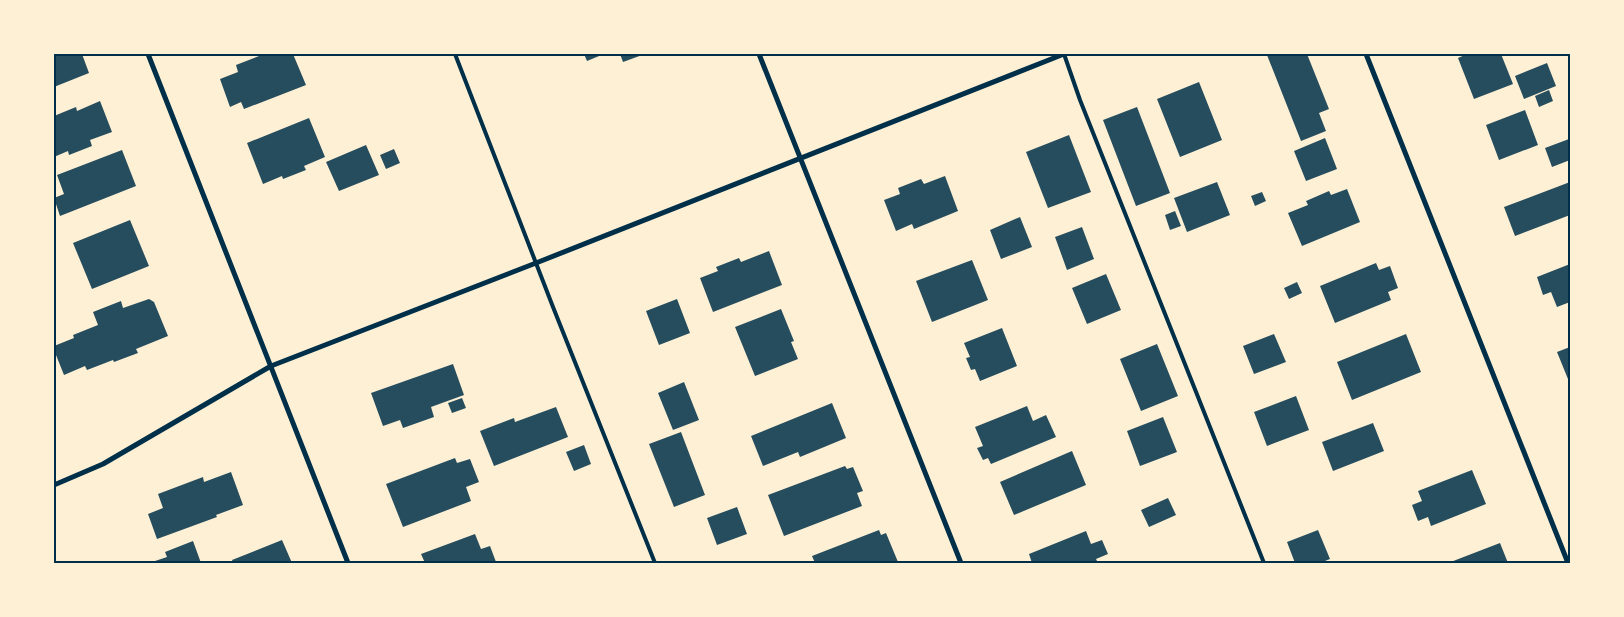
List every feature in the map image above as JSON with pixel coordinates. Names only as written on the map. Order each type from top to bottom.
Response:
[{"type":"street","points":[[148,54],[348,563]]},
{"type":"street","points":[[759,54],[961,563]]},
{"type":"street","points":[[54,486],[103,464],[271,366],[1064,54]]},
{"type":"street","points":[[1366,54],[1568,563]]},
{"type":"lane","points":[[455,54],[655,563]]},
{"type":"lane","points":[[1064,54],[1080,100],[1264,563]]},
{"type":"building","points":[[54,54],[82,54],[89,73],[54,87]]},
{"type":"building","points":[[264,54],[293,54],[306,85],[244,109],[241,102],[230,107],[220,79],[238,72],[236,65]]},
{"type":"building","points":[[584,54],[604,54],[587,61]]},
{"type":"building","points":[[620,54],[645,54],[623,62]]},
{"type":"building","points":[[1307,54],[1329,109],[1319,113],[1326,131],[1301,141],[1267,55]]},
{"type":"building","points":[[1467,54],[1501,54],[1513,84],[1474,99],[1458,58]]},
{"type":"building","points":[[1547,63],[1556,86],[1524,99],[1515,76]]},
{"type":"building","points":[[1199,82],[1222,140],[1180,157],[1157,99]]},
{"type":"building","points":[[1549,90],[1553,101],[1539,107],[1535,96]]},
{"type":"building","points":[[100,101],[112,132],[90,140],[92,146],[69,155],[68,151],[54,157],[54,116],[76,107],[77,111]]},
{"type":"building","points":[[1137,107],[1170,193],[1136,206],[1103,120]]},
{"type":"building","points":[[1525,110],[1538,145],[1499,160],[1486,125]]},
{"type":"building","points":[[309,118],[325,157],[304,166],[306,170],[283,179],[282,176],[263,184],[247,143]]},
{"type":"building","points":[[1069,135],[1091,192],[1048,208],[1026,152]]},
{"type":"building","points":[[1325,138],[1337,169],[1306,181],[1294,151]]},
{"type":"building","points":[[1569,139],[1570,160],[1552,167],[1545,148]]},
{"type":"building","points":[[366,145],[379,175],[339,191],[326,162]]},
{"type":"building","points":[[394,149],[400,163],[386,169],[380,155]]},
{"type":"building","points":[[122,150],[136,186],[60,216],[54,198],[64,194],[57,175]]},
{"type":"building","points":[[945,176],[958,211],[914,229],[912,224],[896,231],[884,200],[900,194],[898,188],[921,179],[924,184]]},
{"type":"building","points":[[1217,182],[1230,215],[1187,232],[1174,198]]},
{"type":"building","points":[[1570,182],[1570,215],[1515,236],[1504,207]]},
{"type":"building","points":[[1347,189],[1360,222],[1302,246],[1288,213],[1308,205],[1306,201],[1329,191],[1331,195]]},
{"type":"building","points":[[1262,192],[1266,201],[1255,206],[1251,196]]},
{"type":"building","points":[[1175,211],[1181,226],[1170,230],[1165,215]]},
{"type":"building","points":[[1020,217],[1032,247],[1001,259],[990,230]]},
{"type":"building","points":[[130,220],[149,266],[92,289],[73,243]]},
{"type":"building","points":[[1082,227],[1094,259],[1067,270],[1055,237]]},
{"type":"building","points":[[769,251],[782,285],[713,312],[700,278],[718,271],[716,267],[739,258],[741,262]]},
{"type":"building","points":[[972,260],[988,300],[932,322],[916,281]]},
{"type":"building","points":[[1376,263],[1379,270],[1390,266],[1398,288],[1388,292],[1391,300],[1335,323],[1320,286]]},
{"type":"building","points":[[1570,264],[1570,302],[1557,307],[1551,292],[1543,295],[1537,277]]},
{"type":"building","points":[[1106,274],[1121,310],[1087,324],[1072,288]]},
{"type":"building","points":[[1297,282],[1302,293],[1289,299],[1284,288]]},
{"type":"building","points":[[149,299],[154,302],[168,336],[136,349],[138,353],[114,362],[113,360],[87,370],[85,366],[64,375],[54,346],[74,338],[73,335],[98,325],[93,312],[121,301],[123,308]]},
{"type":"building","points":[[677,299],[690,333],[659,345],[646,311]]},
{"type":"building","points":[[781,309],[794,341],[791,342],[798,359],[755,376],[735,327]]},
{"type":"building","points":[[1002,328],[1017,366],[980,381],[975,369],[971,370],[966,358],[970,357],[964,343]]},
{"type":"building","points":[[1274,334],[1286,362],[1254,374],[1243,346]]},
{"type":"building","points":[[1406,334],[1421,372],[1352,400],[1337,362]]},
{"type":"building","points":[[1157,344],[1178,396],[1141,411],[1120,359]]},
{"type":"building","points":[[1570,347],[1570,384],[1557,352]]},
{"type":"building","points":[[453,364],[464,395],[431,407],[434,417],[403,428],[400,420],[383,426],[371,393]]},
{"type":"building","points":[[684,382],[699,420],[673,430],[658,393]]},
{"type":"building","points":[[1296,396],[1309,430],[1267,446],[1254,412]]},
{"type":"building","points":[[462,398],[466,408],[452,413],[448,403]]},
{"type":"building","points":[[832,403],[846,438],[800,457],[798,452],[763,466],[751,436]]},
{"type":"building","points":[[1027,406],[1033,421],[1046,415],[1056,437],[991,464],[988,458],[983,460],[977,448],[983,446],[975,427]]},
{"type":"building","points":[[556,407],[568,437],[494,466],[480,431],[514,418],[515,422]]},
{"type":"building","points":[[1163,417],[1177,452],[1140,466],[1127,431]]},
{"type":"building","points":[[1373,423],[1384,451],[1333,471],[1322,442]]},
{"type":"building","points":[[681,432],[705,495],[674,507],[649,444]]},
{"type":"building","points":[[584,445],[591,464],[574,471],[566,452]]},
{"type":"building","points":[[1072,451],[1086,485],[1014,515],[1000,482]]},
{"type":"building","points":[[455,458],[457,463],[470,459],[479,482],[466,487],[471,501],[403,527],[386,484]]},
{"type":"building","points":[[845,466],[847,469],[853,467],[863,491],[857,493],[862,506],[784,536],[768,495]]},
{"type":"building","points":[[1472,470],[1486,504],[1431,526],[1428,517],[1418,521],[1412,505],[1422,501],[1418,491]]},
{"type":"building","points":[[231,472],[243,505],[216,515],[217,517],[157,539],[148,514],[163,508],[158,494],[203,477],[204,482]]},
{"type":"building","points":[[1168,498],[1176,515],[1149,527],[1141,510]]},
{"type":"building","points":[[737,507],[747,534],[717,545],[707,518]]},
{"type":"building","points":[[879,530],[881,535],[886,533],[898,562],[815,563],[812,556]]},
{"type":"building","points":[[1318,530],[1330,559],[1320,563],[1295,563],[1287,542]]},
{"type":"building","points":[[1086,531],[1091,544],[1102,540],[1108,554],[1096,559],[1098,563],[1032,563],[1029,554]]},
{"type":"building","points":[[475,534],[481,549],[490,546],[496,562],[425,563],[421,554]]},
{"type":"building","points":[[282,540],[292,563],[233,563],[232,560]]},
{"type":"building","points":[[193,541],[201,563],[149,563],[167,557],[165,552]]},
{"type":"building","points":[[1500,543],[1508,563],[1448,563]]}]
